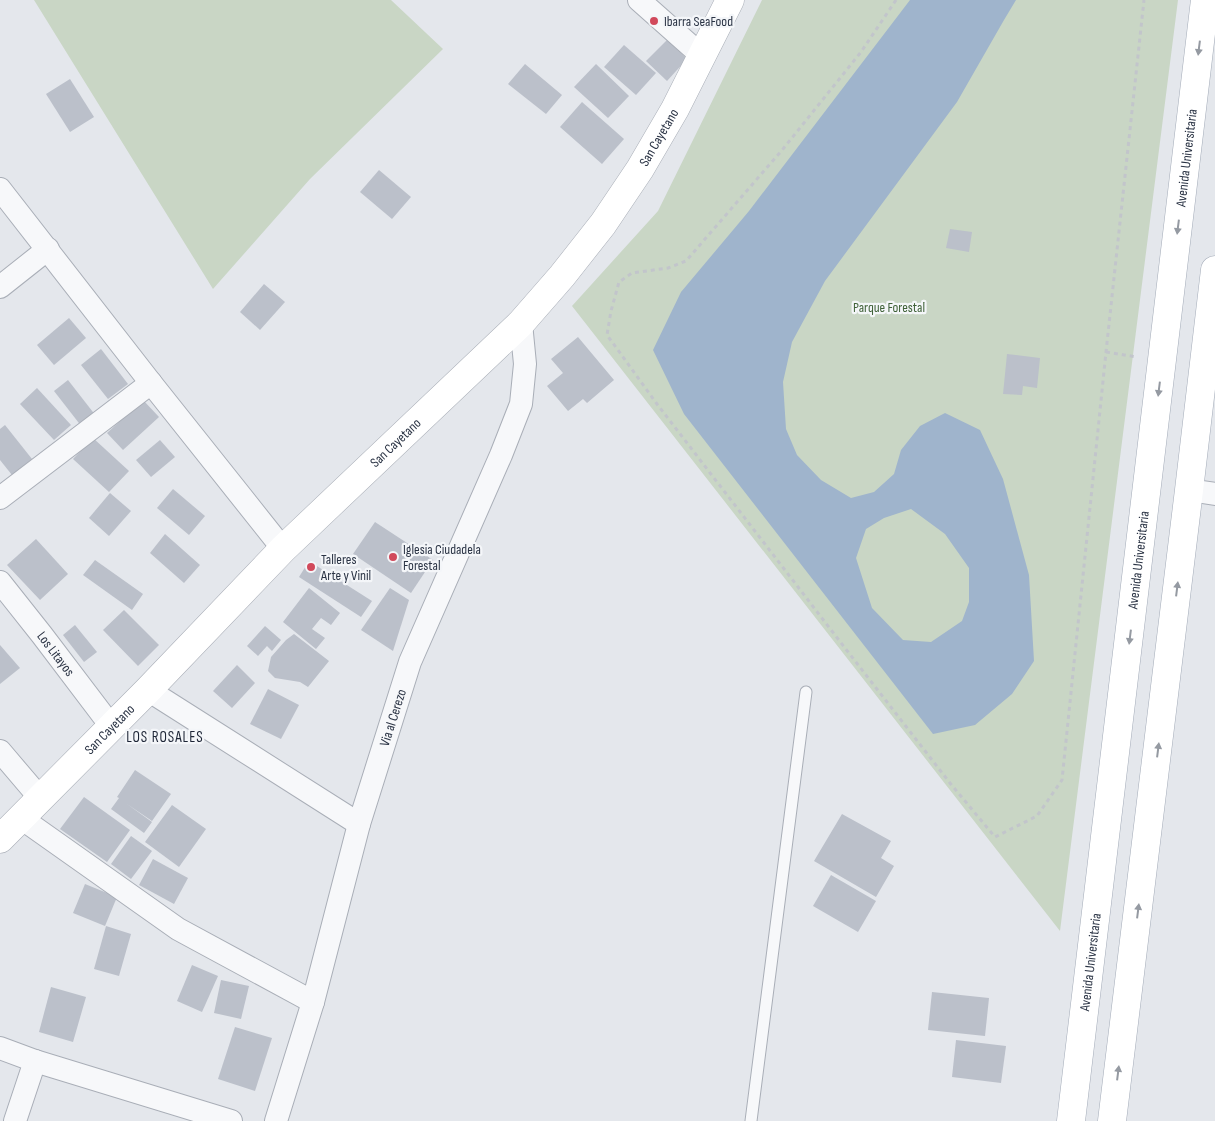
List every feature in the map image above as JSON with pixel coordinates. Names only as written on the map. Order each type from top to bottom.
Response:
[{"type":"main road","name":"San Cayetano","points":[[0,839],[148,690],[283,549],[520,323],[562,276],[603,224],[640,169],[675,109],[730,0]]},
{"type":"main road","name":"Avenida Universitaria","points":[[1071,1121],[1205,0]]},
{"type":"main road","points":[[1112,1121],[1202,492],[1215,270]]},
{"type":"street","points":[[638,0],[702,56]]},
{"type":"street","points":[[0,189],[283,549]]},
{"type":"street","points":[[0,287],[48,249]]},
{"type":"street","name":"Via al Cerezo","points":[[276,1121],[313,1002],[359,824],[410,662],[501,455],[521,404],[525,364],[520,323]]},
{"type":"street","points":[[0,498],[151,383]]},
{"type":"street","name":"Los Litayos","points":[[0,582],[111,726]]},
{"type":"street","points":[[148,690],[359,824]]},
{"type":"street","points":[[0,751],[40,798]]},
{"type":"street","points":[[21,818],[178,930],[313,1002]]},
{"type":"street","points":[[0,1048],[35,1061],[231,1121]]},
{"type":"street","points":[[15,1121],[35,1061]]},
{"type":"lane","points":[[751,1121],[806,692]]},
{"type":"path","points":[[896,0],[861,52],[783,149],[686,262],[668,268],[632,273],[619,282],[611,310],[607,335],[657,404],[838,640],[950,783],[995,836],[1037,816],[1062,780],[1144,0]]},
{"type":"path","points":[[1106,352],[1162,360]]},
{"type":"green space","points":[[34,0],[391,0],[443,49],[310,179],[213,289]]},
{"type":"green space","name":"Parque Forestal","points":[[762,0],[1178,0],[1060,931],[572,306],[658,211]]},
{"type":"water","points":[[910,0],[1016,0],[957,102],[825,281],[792,342],[783,382],[786,429],[797,455],[821,480],[851,498],[874,492],[894,474],[901,450],[920,426],[945,413],[980,430],[1003,479],[1029,575],[1034,661],[1012,694],[975,725],[933,734],[684,414],[653,350],[681,292],[749,211]],"holes":[[[911,509],[945,534],[969,568],[969,602],[962,621],[931,642],[903,640],[872,608],[856,558],[866,529],[884,518]]]},
{"type":"building","points":[[667,40],[687,59],[667,81],[646,61]]},
{"type":"building","points":[[624,45],[656,73],[636,95],[604,67]]},
{"type":"building","points":[[525,64],[562,95],[546,114],[508,84]]},
{"type":"building","points":[[596,64],[629,96],[608,118],[574,87]]},
{"type":"building","points":[[70,79],[94,117],[70,132],[46,94]]},
{"type":"building","points":[[582,102],[624,139],[602,164],[560,127]]},
{"type":"building","points":[[379,170],[411,197],[392,219],[360,192]]},
{"type":"building","points":[[950,229],[972,232],[969,252],[946,248]]},
{"type":"building","points":[[264,284],[285,302],[260,330],[240,312]]},
{"type":"building","points":[[69,318],[86,338],[54,365],[37,345]]},
{"type":"building","points":[[578,337],[614,380],[587,403],[583,399],[568,411],[547,386],[563,373],[551,359]]},
{"type":"building","points":[[101,349],[128,384],[108,399],[81,365]]},
{"type":"building","points":[[1007,354],[1040,358],[1037,388],[1023,386],[1022,395],[1003,394]]},
{"type":"building","points":[[68,380],[96,416],[82,427],[54,391]]},
{"type":"building","points":[[37,388],[71,425],[54,440],[20,404]]},
{"type":"building","points":[[143,400],[159,417],[123,450],[107,433]]},
{"type":"building","points":[[5,425],[32,459],[12,475],[0,460],[0,429]]},
{"type":"building","points":[[93,438],[129,471],[109,492],[73,459]]},
{"type":"building","points":[[160,440],[175,457],[151,477],[136,460]]},
{"type":"building","points":[[173,489],[205,516],[189,535],[157,508]]},
{"type":"building","points":[[110,493],[131,511],[109,536],[89,518]]},
{"type":"building","name":"Iglesia Ciudadela Forestal","points":[[375,522],[433,560],[411,593],[353,554]]},
{"type":"building","points":[[165,534],[200,565],[184,583],[150,553]]},
{"type":"building","points":[[36,539],[68,574],[40,600],[7,565]]},
{"type":"building","points":[[95,560],[143,594],[132,610],[83,575]]},
{"type":"building","points":[[309,561],[372,601],[361,617],[299,577]]},
{"type":"building","points":[[309,588],[340,613],[331,625],[321,618],[312,629],[325,638],[316,649],[283,622]]},
{"type":"building","points":[[390,588],[409,600],[393,651],[361,630]]},
{"type":"building","points":[[124,610],[159,645],[138,666],[103,630]]},
{"type":"building","points":[[75,625],[97,652],[84,662],[63,635]]},
{"type":"building","points":[[265,626],[281,640],[272,651],[267,646],[258,656],[247,646]]},
{"type":"building","points":[[294,634],[329,661],[308,687],[300,682],[275,678],[268,671],[271,657]]},
{"type":"building","points":[[0,645],[20,668],[0,684]]},
{"type":"building","points":[[237,665],[255,683],[232,708],[213,691]]},
{"type":"building","points":[[268,689],[299,705],[281,739],[250,724]]},
{"type":"building","points":[[135,770],[171,794],[152,821],[127,804],[152,822],[144,833],[111,809]]},
{"type":"building","points":[[84,797],[130,830],[107,862],[60,829]]},
{"type":"building","points":[[172,805],[206,829],[179,867],[145,842]]},
{"type":"building","points":[[842,814],[891,841],[881,858],[894,866],[876,897],[814,861]]},
{"type":"building","points":[[131,836],[152,851],[131,879],[111,864]]},
{"type":"building","points":[[153,859],[188,878],[174,904],[139,885]]},
{"type":"building","points":[[831,875],[876,901],[858,932],[813,906]]},
{"type":"building","points":[[85,884],[117,897],[105,926],[73,913]]},
{"type":"building","points":[[106,926],[131,934],[119,976],[94,969]]},
{"type":"building","points":[[192,965],[218,976],[202,1012],[177,1001]]},
{"type":"building","points":[[221,980],[249,986],[241,1019],[214,1013]]},
{"type":"building","points":[[51,987],[86,997],[73,1042],[39,1032]]},
{"type":"building","points":[[932,992],[989,998],[985,1036],[928,1030]]},
{"type":"building","points":[[235,1027],[272,1038],[255,1091],[218,1079]]},
{"type":"building","points":[[956,1040],[1006,1046],[1001,1083],[952,1077]]},
{"type":"place","name":"Ibarra SeaFood","points":[[654,21]]},
{"type":"place","name":"Iglesia Ciudadela Forestal","points":[[393,557]]},
{"type":"place","name":"Talleres Arte y Vinil","points":[[311,567]]},
{"type":"district","name":"LOS ROSALES","points":[[165,737]]}]
